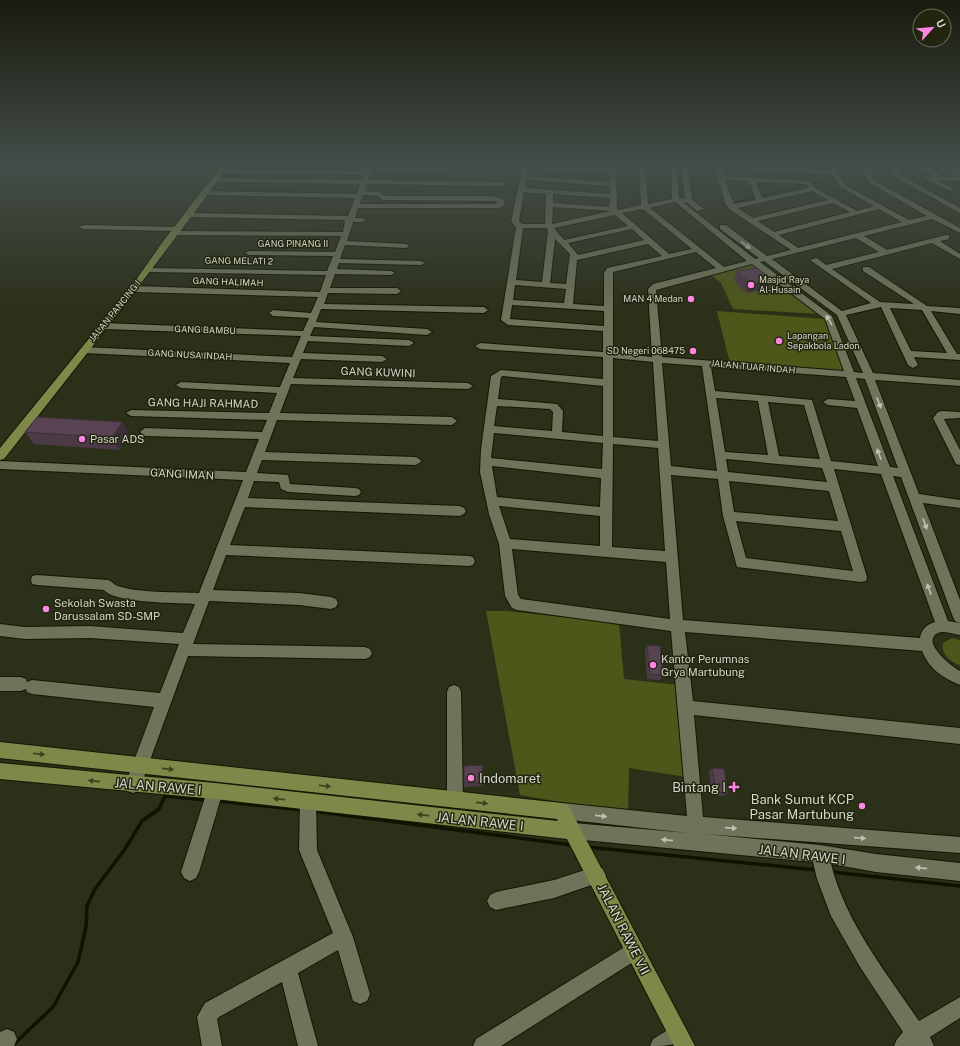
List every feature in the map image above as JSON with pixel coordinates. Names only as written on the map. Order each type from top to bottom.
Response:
[{"type":"main road","name":"JALAN PANCING I","points":[[0,456],[134,289],[188,215]]},
{"type":"main road","name":"JALAN RAWE I","points":[[0,750],[562,812]]},
{"type":"main road","name":"JALAN RAWE I","points":[[0,770],[133,785],[213,797],[308,802],[578,841]]},
{"type":"main road","name":"JALAN RAWE VII","points":[[562,812],[681,1040]]},
{"type":"street","points":[[133,785],[164,700],[287,381],[324,292],[353,213]]},
{"type":"street","points":[[517,213],[515,222],[520,226],[552,229],[608,213]]},
{"type":"street","points":[[549,213],[548,223],[573,253],[574,258],[569,287],[568,306]]},
{"type":"street","points":[[616,213],[668,257]]},
{"type":"street","points":[[652,213],[723,270]]},
{"type":"street","points":[[693,213],[759,261],[841,314],[868,376],[916,498],[960,617]]},
{"type":"street","points":[[703,213],[759,261],[826,315],[831,323],[943,626]]},
{"type":"street","points":[[741,213],[798,251]]},
{"type":"street","points":[[753,220],[783,213]]},
{"type":"street","points":[[774,234],[856,213]]},
{"type":"street","points":[[890,213],[907,222]]},
{"type":"street","points":[[931,213],[960,231]]},
{"type":"street","points":[[697,843],[686,707],[677,626],[652,289],[854,235],[937,216],[941,213]]},
{"type":"street","points":[[188,215],[362,220]]},
{"type":"street","points":[[520,226],[505,320],[508,322],[608,329]]},
{"type":"street","points":[[82,227],[176,231],[336,256],[421,263]]},
{"type":"street","points":[[563,242],[633,227]]},
{"type":"street","points":[[546,284],[552,229]]},
{"type":"street","points":[[854,235],[882,252]]},
{"type":"street","points":[[826,268],[882,252],[946,237]]},
{"type":"street","points":[[933,240],[960,257]]},
{"type":"street","points":[[574,258],[649,241]]},
{"type":"street","name":"GANG PINANG II","points":[[255,244],[336,256]]},
{"type":"street","points":[[336,256],[406,246]]},
{"type":"street","points":[[606,552],[606,474],[608,440],[608,271],[697,250]]},
{"type":"street","points":[[336,256],[391,273]]},
{"type":"street","name":"GANG MELATI 2","points":[[147,270],[336,256]]},
{"type":"street","points":[[814,260],[881,304],[914,365]]},
{"type":"street","points":[[866,269],[925,308],[957,357]]},
{"type":"street","points":[[512,282],[569,287]]},
{"type":"street","name":"GANG HALIMAH","points":[[134,289],[324,292],[397,291]]},
{"type":"street","points":[[508,302],[608,309]]},
{"type":"street","points":[[841,314],[881,304],[960,311]]},
{"type":"street","points":[[311,324],[484,310]]},
{"type":"street","points":[[273,312],[311,324],[409,343]]},
{"type":"street","points":[[311,324],[427,332]]},
{"type":"street","name":"GANG BAMBU","points":[[101,329],[311,324]]},
{"type":"street","points":[[101,329],[180,336]]},
{"type":"street","name":"JALAN TUAR INDAH","points":[[480,346],[580,352],[657,360],[960,383]]},
{"type":"street","name":"GANG NUSA INDAH","points":[[84,350],[297,358],[382,359]]},
{"type":"street","points":[[908,354],[957,357]]},
{"type":"street","points":[[706,363],[729,516],[740,563],[861,577],[808,402],[711,394]]},
{"type":"street","points":[[608,383],[501,373],[496,376],[486,472],[492,501],[505,544],[512,596],[517,604],[677,626],[926,645]]},
{"type":"street","points":[[181,385],[287,381],[336,374]]},
{"type":"street","name":"GANG KUWINI","points":[[287,381],[468,386]]},
{"type":"street","points":[[762,398],[774,459]]},
{"type":"street","points":[[494,402],[554,406],[558,411],[557,435]]},
{"type":"street","points":[[828,402],[861,405]]},
{"type":"street","name":"GANG HAJI RAHMAD","points":[[131,413],[452,421]]},
{"type":"street","points":[[960,415],[942,414],[938,418],[960,461]]},
{"type":"street","points":[[490,429],[664,445]]},
{"type":"street","points":[[145,432],[266,436]]},
{"type":"street","points":[[720,455],[885,469],[906,473]]},
{"type":"street","points":[[258,456],[416,461]]},
{"type":"street","points":[[486,461],[606,474]]},
{"type":"street","name":"GANG IMAN","points":[[0,465],[284,478],[285,486],[288,488],[355,492]]},
{"type":"street","points":[[666,470],[723,477],[834,487]]},
{"type":"street","points":[[916,498],[960,504]]},
{"type":"street","points":[[492,501],[606,512]]},
{"type":"street","points":[[241,502],[460,511]]},
{"type":"street","points":[[729,516],[847,527]]},
{"type":"street","points":[[505,544],[673,557]]},
{"type":"street","points":[[223,550],[469,561]]},
{"type":"street","points":[[37,580],[108,585],[112,590],[129,594],[300,599],[332,603]]},
{"type":"street","points":[[958,681],[935,662],[926,645],[926,638],[929,631],[935,628],[943,626],[960,629]]},
{"type":"street","points":[[0,630],[25,633],[90,632],[186,645],[365,653]]},
{"type":"street","points":[[0,684],[164,700]]},
{"type":"street","points":[[454,692],[455,800]]},
{"type":"street","points":[[686,707],[960,736]]},
{"type":"street","points":[[190,872],[213,797]]},
{"type":"street","points":[[308,802],[308,850],[344,937],[360,994]]},
{"type":"street","name":"JALAN RAWE I","points":[[562,812],[695,826],[960,845]]},
{"type":"street","name":"JALAN RAWE I","points":[[578,841],[697,843],[823,865],[876,863],[960,872]]},
{"type":"street","points":[[823,865],[836,910],[914,1042],[960,1007]]},
{"type":"street","points":[[496,902],[554,889],[596,875]]},
{"type":"street","points":[[212,1046],[207,1017],[212,1010],[344,937]]},
{"type":"street","points":[[483,1046],[634,950]]},
{"type":"street","points":[[288,969],[308,1046]]},
{"type":"street","points":[[660,1046],[681,1040]]},
{"type":"green space","points":[[754,264],[821,314],[733,309],[721,283],[710,274]]},
{"type":"green space","name":"Lapangan Sepakbola Ladon","points":[[717,311],[824,319],[846,372],[730,363]]},
{"type":"green space","points":[[486,611],[506,611],[619,623],[624,679],[679,685],[686,777],[629,768],[628,814],[520,795]]},
{"type":"green space","points":[[952,638],[960,640],[960,665],[950,660],[943,651],[943,643]]},
{"type":"building","points":[[758,268],[771,281],[750,284],[737,271]]},
{"type":"building","points":[[37,417],[122,422],[112,438],[25,432]]},
{"type":"building","name":"Kantor Perumnas Grya Martubung","points":[[647,645],[660,646],[663,675],[650,674]]},
{"type":"building","points":[[482,765],[483,782],[464,783],[464,766]]},
{"type":"building","points":[[712,768],[724,769],[728,793],[716,792]]},
{"type":"waterway","points":[[12,1046],[53,1007],[78,962],[86,927],[87,906],[95,889],[125,849],[142,821],[159,809],[165,796],[207,800]]},
{"type":"waterway","points":[[218,801],[303,810]]},
{"type":"waterway","points":[[313,811],[572,845]]},
{"type":"waterway","points":[[587,847],[817,870]]},
{"type":"waterway","points":[[832,872],[960,886]]},
{"type":"place","name":"Masjid Raya Al-Husain","points":[[751,285]]},
{"type":"place","name":"MAN 4 Medan","points":[[691,299]]},
{"type":"place","name":"Lapangan Sepakbola Ladon","points":[[779,341]]},
{"type":"place","name":"SD Negeri 068475","points":[[693,351]]},
{"type":"place","name":"Pasar ADS","points":[[82,439]]},
{"type":"place","name":"Sekolah Swasta Darussalam SD-SMP","points":[[46,609]]},
{"type":"place","name":"Kantor Perumnas Grya Martubung","points":[[653,665]]},
{"type":"place","name":"Indomaret","points":[[471,778]]},
{"type":"place","name":"Bintang I","points":[[734,787]]},
{"type":"place","name":"Bank Sumut KCP Pasar Martubung","points":[[862,806]]}]
